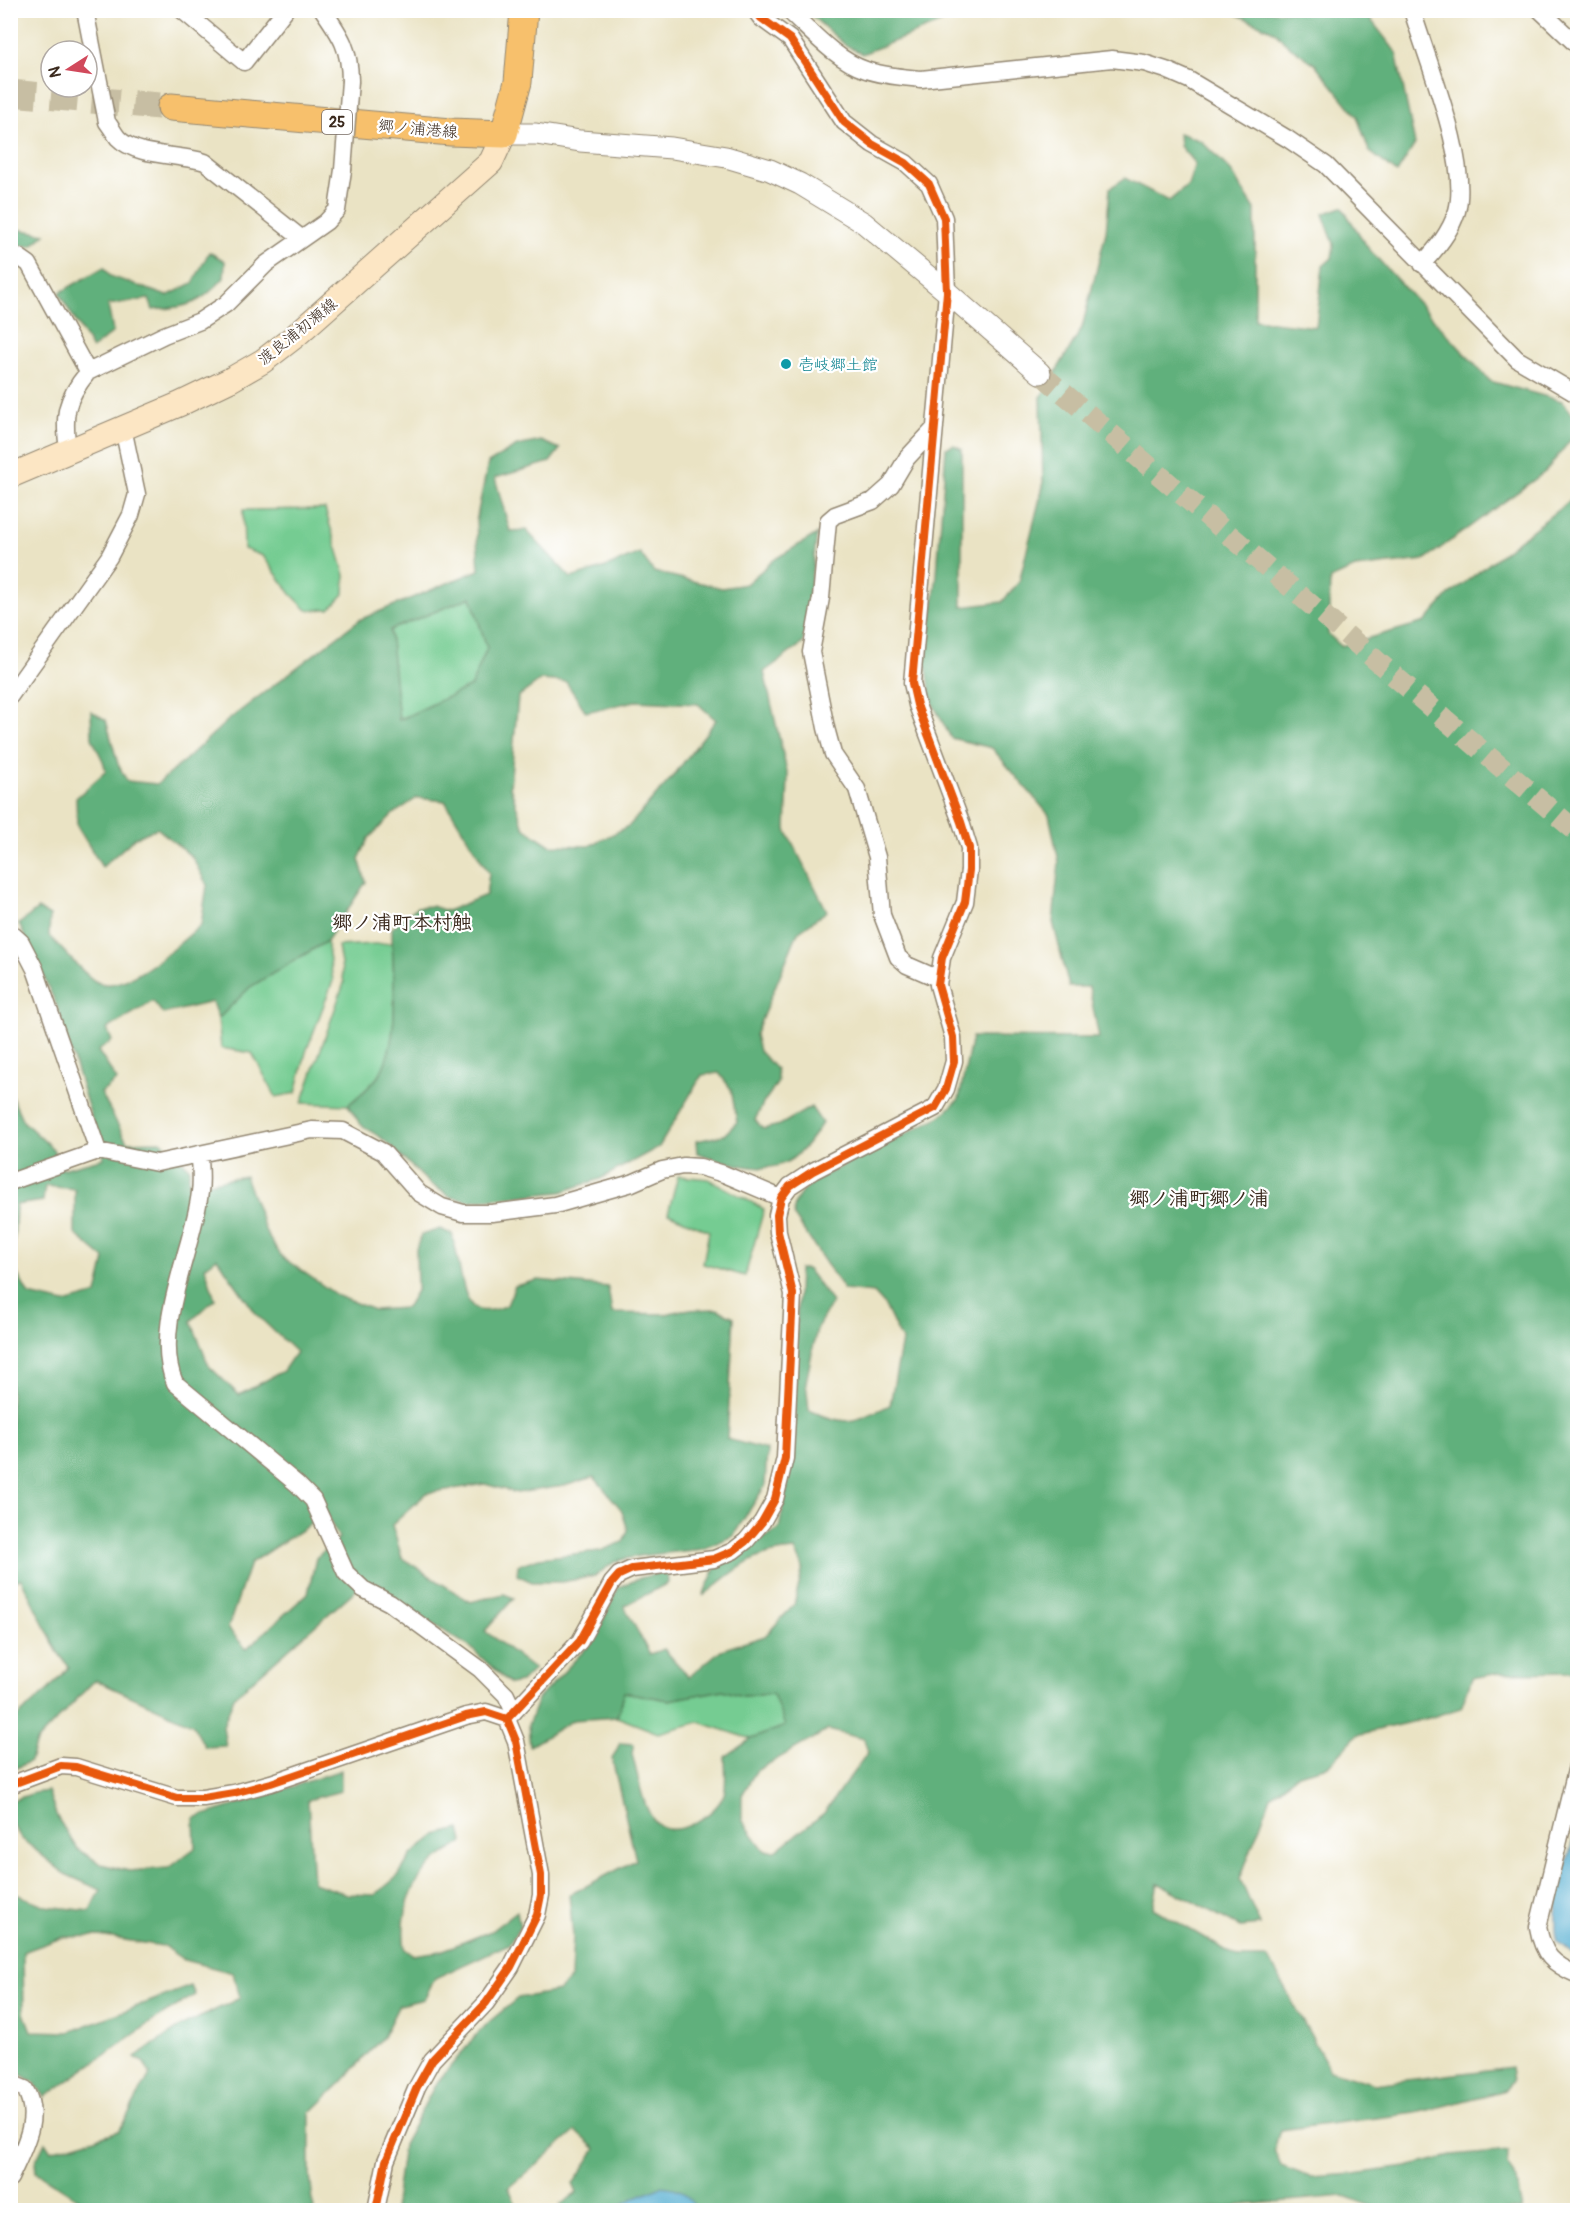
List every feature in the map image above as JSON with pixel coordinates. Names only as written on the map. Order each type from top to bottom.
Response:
[{"type":"main road","points":[[504,134],[518,82],[524,10]]},
{"type":"main road","name":"郷ノ浦港線","points":[[171,107],[451,132],[504,134]]},
{"type":"main road","name":"渡良浦初瀬線","points":[[10,476],[220,384],[262,361],[294,337],[490,162],[504,134]]},
{"type":"street","points":[[85,10],[107,122],[117,138],[129,146],[144,151],[205,162],[301,238]]},
{"type":"street","points":[[182,10],[244,62],[285,10]]},
{"type":"street","points":[[68,450],[65,416],[68,404],[79,383],[88,372],[164,334],[200,321],[226,304],[266,264],[326,222],[337,210],[343,170],[350,65],[347,48],[323,10]]},
{"type":"street","points":[[511,1716],[580,1641],[612,1583],[619,1575],[632,1569],[649,1566],[714,1559],[733,1551],[746,1541],[762,1522],[775,1499],[785,1458],[793,1294],[778,1232],[777,1215],[781,1198],[790,1186],[813,1170],[935,1108],[946,1089],[954,1061],[953,1037],[938,985],[942,958],[965,902],[969,848],[962,822],[917,705],[912,683],[947,292],[944,218],[929,184],[906,163],[872,144],[844,122],[790,39],[761,18],[755,10]]},
{"type":"street","points":[[788,10],[838,55],[863,69],[890,76],[921,79],[1112,59],[1144,63],[1189,80],[1249,115],[1326,165],[1517,359],[1578,395]]},
{"type":"street","points":[[1412,10],[1459,163],[1459,192],[1456,211],[1442,243],[1422,264]]},
{"type":"street","points":[[1540,10],[1578,46]]},
{"type":"street","points":[[504,134],[536,134],[580,141],[672,148],[726,157],[770,170],[800,184],[864,223],[1040,373]]},
{"type":"street","points":[[10,256],[19,257],[29,264],[88,372]]},
{"type":"street","points":[[10,696],[109,557],[131,515],[137,494],[123,428]]},
{"type":"street","points":[[935,428],[908,458],[891,485],[873,501],[835,515],[828,521],[821,598],[811,652],[833,754],[857,789],[877,857],[882,915],[898,957],[907,965],[939,979]]},
{"type":"street","points":[[10,932],[21,942],[35,969],[98,1150]]},
{"type":"street","points":[[10,1182],[98,1150],[157,1163],[312,1130],[343,1131],[383,1152],[419,1193],[442,1207],[463,1213],[492,1213],[555,1205],[632,1183],[662,1170],[683,1166],[700,1167],[724,1174],[781,1198]]},
{"type":"street","points":[[200,1154],[200,1191],[174,1298],[167,1350],[169,1371],[175,1383],[297,1484],[313,1500],[346,1574],[363,1589],[390,1603],[480,1669],[506,1695],[541,1875],[542,1895],[537,1915],[511,1967],[492,1994],[432,2060],[417,2087],[386,2161],[376,2211]]},
{"type":"street","points":[[10,1785],[61,1766],[76,1767],[177,1798],[203,1798],[271,1784],[466,1716],[486,1712],[511,1716]]},
{"type":"street","points":[[1578,1762],[1538,1927],[1540,1942],[1548,1957],[1578,1975]]},
{"type":"street","points":[[10,2084],[25,2089],[31,2099],[33,2114],[28,2136],[10,2178]]},
{"type":"green space","points":[[806,11],[948,11],[949,20],[862,54],[844,44]]},
{"type":"green space","points":[[1229,11],[1362,11],[1396,52],[1415,144],[1397,173],[1369,151],[1357,116],[1315,64],[1289,46],[1274,31]]},
{"type":"green space","points":[[1179,133],[1201,141],[1230,170],[1255,209],[1255,320],[1316,327],[1323,266],[1332,258],[1334,244],[1323,214],[1342,207],[1368,248],[1490,381],[1562,401],[1575,418],[1573,437],[1545,472],[1424,560],[1355,568],[1330,579],[1328,634],[1341,646],[1425,622],[1449,595],[1577,495],[1578,1480],[1576,1487],[1578,1488],[1578,1659],[1574,1672],[1500,1673],[1472,1678],[1461,1708],[1357,1735],[1328,1766],[1298,1774],[1271,1796],[1240,1879],[1260,1925],[1240,1927],[1158,1883],[1153,1908],[1239,1958],[1268,1958],[1330,2070],[1374,2084],[1511,2067],[1513,2081],[1506,2090],[1416,2113],[1280,2130],[1274,2150],[1281,2166],[1310,2177],[1354,2174],[1406,2167],[1452,2156],[1509,2151],[1508,2164],[1515,2176],[1522,2210],[1382,2210],[1344,2196],[1186,2210],[695,2210],[635,2197],[613,2210],[563,2210],[560,2205],[577,2193],[573,2184],[596,2149],[576,2131],[509,2188],[518,2210],[394,2210],[403,2145],[435,2085],[484,2026],[518,1998],[559,1991],[571,1977],[573,1936],[569,1895],[636,1860],[612,1759],[620,1743],[634,1744],[632,1754],[651,1817],[664,1828],[673,1829],[694,1823],[713,1810],[720,1802],[725,1785],[725,1757],[751,1739],[785,1726],[773,1694],[742,1696],[723,1690],[669,1700],[624,1692],[617,1717],[573,1720],[530,1746],[528,1725],[538,1699],[594,1640],[618,1588],[640,1578],[667,1571],[668,1583],[624,1606],[650,1654],[664,1649],[689,1677],[721,1650],[765,1636],[794,1605],[803,1568],[795,1550],[767,1555],[745,1564],[703,1596],[715,1568],[779,1529],[795,1446],[794,1384],[799,1269],[807,1269],[832,1302],[817,1328],[806,1382],[809,1410],[833,1419],[850,1421],[890,1405],[902,1341],[884,1304],[874,1293],[844,1290],[794,1216],[797,1199],[819,1178],[941,1116],[959,1099],[972,1037],[1099,1038],[1089,987],[1069,987],[1053,922],[1059,862],[1049,815],[992,748],[951,738],[932,702],[926,663],[937,574],[946,448],[954,445],[962,449],[962,607],[1002,602],[1019,582],[1043,486],[1041,397],[1082,328],[1106,232],[1110,188],[1125,178],[1169,201],[1188,185],[1195,164],[1180,146]],"holes":[[[828,1730],[864,1739],[868,1752],[824,1813],[776,1851],[765,1851],[742,1820],[742,1795],[756,1771]]]},
{"type":"green space","points":[[11,228],[45,234],[31,246],[11,245]]},
{"type":"green space","points":[[209,252],[225,261],[224,278],[207,294],[185,306],[153,310],[149,299],[108,305],[113,332],[92,349],[59,293],[104,267],[110,276],[167,296],[193,283]]},
{"type":"green space","points":[[541,441],[560,449],[550,462],[495,478],[510,531],[526,530],[571,578],[640,553],[654,572],[722,588],[746,584],[775,559],[817,534],[803,643],[764,672],[788,776],[786,830],[827,911],[798,932],[755,1035],[759,1051],[776,1069],[778,1082],[755,1120],[763,1129],[780,1125],[811,1107],[822,1123],[819,1128],[805,1147],[782,1165],[758,1168],[697,1153],[696,1141],[724,1135],[737,1122],[731,1089],[719,1073],[702,1075],[659,1147],[600,1179],[561,1192],[469,1201],[451,1197],[430,1184],[384,1140],[360,1124],[348,1105],[374,1081],[388,1056],[394,1020],[392,928],[417,907],[432,906],[447,911],[486,895],[489,873],[445,801],[417,798],[392,815],[369,838],[359,859],[366,882],[327,941],[250,987],[218,1019],[212,1002],[163,1014],[153,1001],[107,1029],[112,1041],[98,1051],[117,1080],[101,1093],[127,1142],[161,1141],[189,1167],[189,1186],[245,1176],[267,1235],[282,1257],[338,1296],[374,1310],[406,1308],[417,1289],[416,1249],[421,1235],[440,1229],[452,1234],[465,1292],[472,1306],[478,1309],[485,1311],[507,1305],[515,1286],[538,1280],[608,1287],[612,1313],[666,1314],[682,1310],[717,1309],[734,1317],[727,1439],[767,1450],[765,1486],[733,1536],[703,1549],[639,1556],[616,1561],[595,1576],[562,1582],[532,1582],[517,1575],[518,1565],[539,1558],[600,1551],[623,1542],[628,1530],[621,1509],[594,1477],[564,1486],[517,1493],[485,1484],[427,1493],[392,1525],[402,1558],[470,1602],[504,1594],[514,1598],[485,1631],[534,1669],[521,1682],[510,1684],[470,1647],[365,1582],[234,1697],[223,1726],[226,1746],[205,1747],[192,1724],[95,1680],[36,1742],[30,1761],[11,1771],[11,1722],[49,1689],[69,1667],[57,1651],[21,1579],[11,1582],[10,1093],[23,1121],[53,1149],[62,1169],[104,1158],[56,1004],[19,924],[38,909],[50,916],[49,936],[85,973],[95,981],[107,984],[121,982],[151,966],[201,925],[207,885],[192,857],[157,828],[135,838],[102,867],[77,826],[76,798],[106,771],[92,738],[91,711],[106,720],[118,764],[127,781],[157,784],[227,721],[359,620],[479,570],[476,521],[488,463],[517,446]],"holes":[[[471,597],[487,648],[471,686],[399,720],[390,630]],[[541,680],[566,682],[586,712],[635,701],[698,704],[716,720],[674,775],[629,826],[589,846],[550,845],[524,828],[510,787],[518,697]],[[45,1186],[75,1189],[75,1234],[105,1259],[97,1294],[65,1303],[29,1295],[13,1266],[16,1205],[43,1201]],[[217,1258],[257,1315],[296,1352],[283,1371],[239,1395],[209,1366],[191,1321],[215,1299],[205,1267]],[[326,1514],[339,1538],[316,1558],[308,1593],[246,1649],[228,1628],[250,1563]]]},
{"type":"green space","points":[[325,509],[345,575],[344,594],[330,609],[307,610],[291,594],[263,556],[244,549],[243,510]]},
{"type":"green space","points":[[471,597],[487,648],[471,686],[399,720],[389,630]]},
{"type":"green space","points":[[327,941],[333,981],[306,1052],[296,1093],[276,1097],[252,1053],[221,1048],[218,1019],[250,987]]},
{"type":"green space","points":[[392,943],[393,1026],[391,1043],[381,1072],[370,1086],[348,1105],[302,1103],[344,983],[338,946]]},
{"type":"green space","points":[[678,1176],[709,1179],[764,1209],[745,1276],[703,1264],[709,1231],[668,1213]]},
{"type":"green space","points":[[723,1690],[742,1696],[773,1694],[786,1726],[751,1739],[699,1722],[658,1733],[617,1717],[624,1692],[669,1700]]},
{"type":"green space","points":[[341,1770],[341,1791],[308,1800],[313,1883],[347,1894],[375,1895],[398,1876],[411,1855],[436,1835],[460,1829],[463,1842],[436,1860],[413,1889],[404,1924],[405,1949],[413,1955],[441,1951],[491,1931],[517,1911],[520,1927],[509,1944],[435,1978],[424,1999],[399,2005],[383,2037],[310,2113],[310,2176],[314,2210],[113,2210],[89,2206],[36,2172],[35,2162],[45,2142],[51,2151],[119,2131],[150,2074],[144,2063],[135,2057],[180,2027],[240,1998],[233,1973],[184,1960],[163,1946],[99,1936],[64,1937],[23,1952],[24,2013],[31,2031],[69,2032],[191,1986],[195,1995],[156,2019],[45,2097],[34,2082],[11,2069],[11,1892],[46,1906],[90,1911],[101,1890],[65,1874],[21,1838],[11,1821],[11,1801],[48,1791],[57,1817],[77,1849],[101,1864],[129,1871],[168,1868],[195,1848],[194,1818]]},
{"type":"green space","points":[[11,2100],[16,2124],[11,2145]]},
{"type":"water","points":[[1577,1825],[1578,1958],[1558,1942],[1556,1930],[1561,1884]]},
{"type":"water","points":[[661,2186],[683,2192],[695,2210],[613,2210],[635,2197]]},
{"type":"tunnel","points":[[10,93],[171,107]]},
{"type":"tunnel","points":[[1040,373],[1578,833]]},
{"type":"cycle path","points":[[507,1719],[580,1641],[612,1583],[619,1575],[632,1569],[714,1559],[733,1551],[746,1541],[762,1522],[775,1499],[785,1458],[793,1294],[778,1232],[777,1215],[781,1198],[790,1186],[813,1171],[935,1108],[946,1089],[954,1061],[953,1037],[938,985],[942,958],[965,902],[969,848],[917,705],[912,683],[947,292],[944,218],[929,184],[906,163],[872,144],[844,122],[790,39],[761,18],[755,10]]},
{"type":"cycle path","points":[[10,1785],[61,1766],[76,1767],[177,1798],[203,1798],[271,1783],[466,1716],[486,1712],[507,1719],[516,1741],[541,1875],[541,1895],[537,1915],[511,1967],[486,2003],[432,2060],[417,2087],[386,2161],[376,2210]]},
{"type":"place","name":"壱岐郷土館","points":[[786,364]]},
{"type":"district","name":"郷ノ浦町本村触","points":[[402,922]]},
{"type":"district","name":"郷ノ浦町郷ノ浦","points":[[1199,1198]]}]
